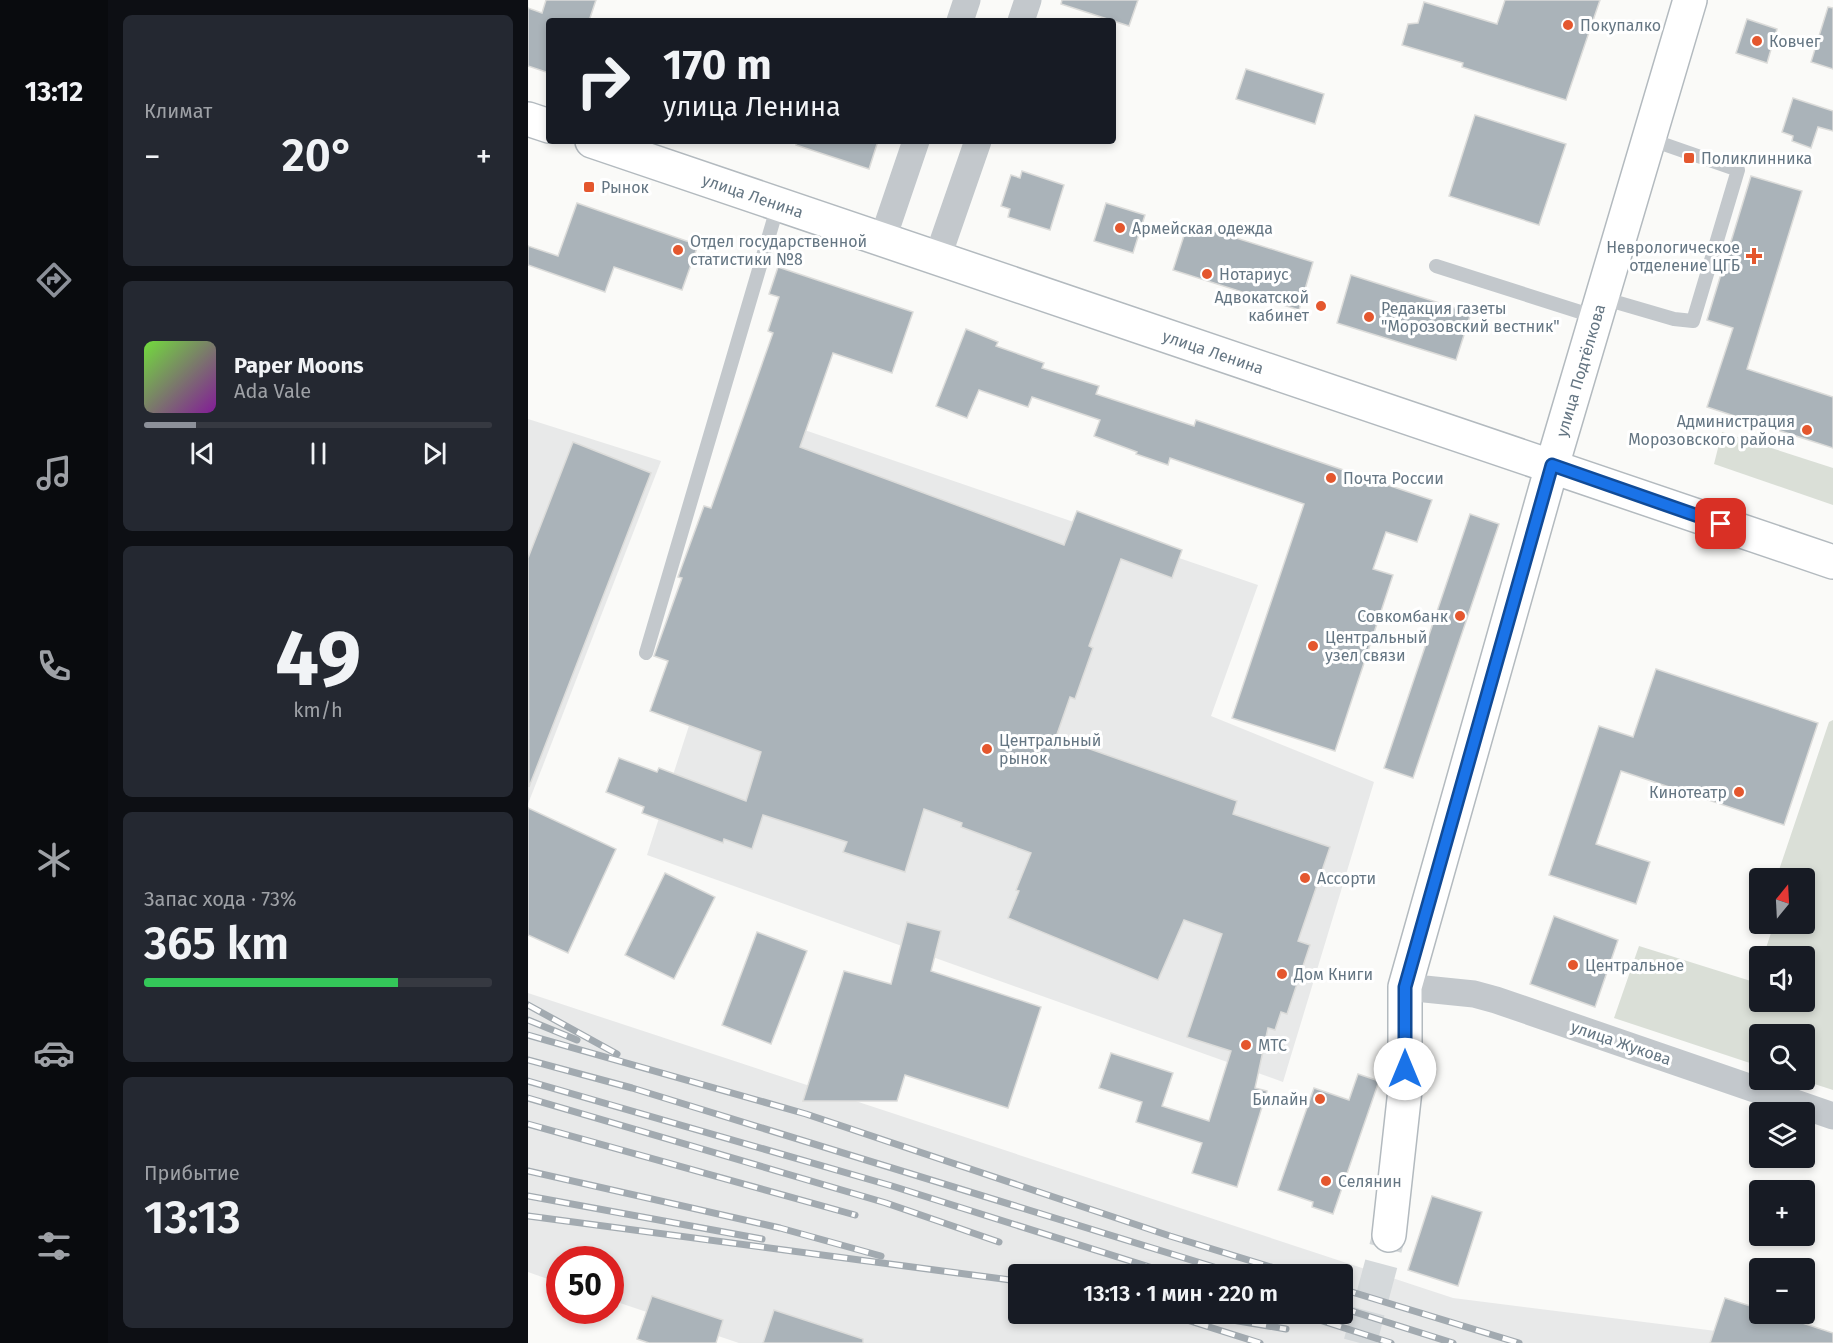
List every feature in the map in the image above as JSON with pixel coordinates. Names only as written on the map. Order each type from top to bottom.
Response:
[{"type":"main road","name":"улица Подтёлкова","points":[[1389,1235],[1405,1090],[1405,987],[1552,465],[1690,0]]},
{"type":"main road","points":[[528,119],[546,125]]},
{"type":"main road","name":"улица Ленина","points":[[601,144],[1833,562]]},
{"type":"street","points":[[961,18],[967,0]]},
{"type":"street","points":[[1022,18],[1028,0]]},
{"type":"street","points":[[882,241],[915,144]]},
{"type":"street","points":[[937,259],[977,144]]},
{"type":"street","name":"улица Жукова","points":[[1405,987],[1474,994],[1496,1000],[1833,1116]]},
{"type":"lane","points":[[1436,266],[1599,307],[1693,321],[1738,170],[1649,139]]},
{"type":"lane","points":[[646,653],[778,206]]},
{"type":"shaded area","points":[[528,419],[661,461],[528,804]]},
{"type":"shaded area","name":"Центральный рынок","points":[[787,424],[1258,585],[1211,716],[1374,782],[1283,1082],[647,855]]},
{"type":"shaded area","points":[[1722,432],[1833,468],[1833,505],[1714,464]]},
{"type":"shaded area","points":[[1833,720],[1833,1090],[1815,1084],[1815,1024],[1749,1024],[1749,1063],[1614,1018],[1639,946],[1749,980],[1749,1012],[1815,1012],[1815,946],[1767,946],[1771,934],[1815,934],[1815,868],[1780,868],[1829,722]]},
{"type":"shaded area","points":[[528,993],[1350,1264],[1008,1264],[1008,1324],[1353,1324],[1353,1265],[1453,1298],[1811,1343],[739,1343],[624,1304],[624,1246],[546,1246],[546,1278],[528,1272]]},
{"type":"building","points":[[546,0],[596,0],[590,18],[546,18],[546,72],[528,66],[528,8],[542,13]]},
{"type":"building","points":[[1062,0],[1138,0],[1129,26],[1116,22],[1116,18],[1104,18],[1061,4]]},
{"type":"building","points":[[1505,0],[1600,0],[1566,100],[1462,67],[1463,63],[1402,45],[1408,24],[1418,23],[1424,2],[1497,24]]},
{"type":"building","points":[[1828,7],[1833,8],[1833,69],[1811,62]]},
{"type":"building","name":"Ковчег","points":[[1747,19],[1777,29],[1767,63],[1736,53]]},
{"type":"building","points":[[1246,69],[1324,94],[1315,124],[1236,99]]},
{"type":"building","points":[[1793,98],[1833,111],[1833,131],[1818,127],[1811,148],[1792,141],[1793,136],[1782,132]]},
{"type":"building","points":[[1475,115],[1566,144],[1539,225],[1449,196]]},
{"type":"building","points":[[796,144],[877,144],[869,169]]},
{"type":"building","points":[[1022,171],[1064,185],[1050,230],[1008,217],[1010,209],[1001,206],[1011,175],[1020,178]]},
{"type":"building","points":[[1751,176],[1802,191],[1747,369],[1833,397],[1833,448],[1707,407],[1733,328],[1707,320]]},
{"type":"building","points":[[577,203],[698,245],[682,290],[614,267],[605,292],[528,265],[528,246],[558,256]]},
{"type":"building","name":"Армейская одежда","points":[[1106,203],[1145,215],[1133,253],[1094,241]]},
{"type":"building","points":[[1188,223],[1313,262],[1299,310],[1173,270]]},
{"type":"building","name":"Центральный рынок","points":[[778,267],[913,312],[892,373],[833,353],[800,447],[1064,545],[1077,511],[1182,550],[1172,578],[1121,559],[1089,646],[1093,648],[1075,699],[1070,697],[1056,737],[1237,801],[1233,814],[1330,847],[1298,941],[1310,945],[1287,1014],[1281,1012],[1275,1030],[1268,1028],[1255,1088],[1267,1091],[1237,1187],[1192,1173],[1202,1143],[1136,1122],[1142,1102],[1099,1088],[1111,1053],[1173,1073],[1162,1106],[1209,1121],[1231,1051],[1187,1037],[1222,934],[1184,920],[1158,980],[1008,918],[1031,853],[961,827],[962,823],[924,809],[905,872],[843,852],[847,842],[763,815],[752,849],[724,839],[723,843],[642,813],[644,807],[606,792],[619,758],[657,772],[659,768],[746,801],[761,752],[650,711],[668,661],[654,656],[682,578],[678,577],[704,506],[711,508],[773,333],[768,331],[779,297],[769,294]]},
{"type":"building","points":[[1351,275],[1471,313],[1456,360],[1337,323]]},
{"type":"building","points":[[966,329],[998,342],[996,346],[1044,363],[1042,368],[1099,386],[1096,394],[1194,426],[1196,420],[1432,500],[1417,542],[1386,532],[1373,569],[1393,575],[1335,751],[1232,718],[1304,504],[1170,458],[1168,465],[1136,454],[1137,452],[1094,436],[1100,420],[1032,397],[1028,407],[979,390],[967,418],[936,406]]},
{"type":"building","points":[[573,442],[651,473],[529,787],[528,558]]},
{"type":"building","points":[[1470,514],[1499,524],[1413,778],[1384,768]]},
{"type":"building","name":"Кинотеатр","points":[[1656,669],[1818,723],[1784,825],[1621,771],[1596,844],[1650,862],[1636,904],[1549,875],[1599,726],[1633,737]]},
{"type":"building","points":[[528,808],[616,849],[568,953],[528,935]]},
{"type":"building","points":[[665,873],[715,897],[674,979],[625,955]]},
{"type":"building","name":"Центральное","points":[[1554,916],[1618,940],[1595,1007],[1530,984]]},
{"type":"building","points":[[907,922],[941,931],[931,971],[1041,1007],[1008,1108],[905,1075],[897,1101],[803,1101],[844,971],[891,984]]},
{"type":"building","points":[[757,932],[807,951],[771,1044],[722,1025]]},
{"type":"building","points":[[1358,1074],[1379,1081],[1333,1214],[1312,1207],[1313,1202],[1278,1190],[1314,1088],[1349,1100]]},
{"type":"building","points":[[1432,1196],[1482,1212],[1458,1286],[1408,1270]]},
{"type":"building","points":[[652,1296],[723,1320],[716,1343],[649,1343],[637,1339]]},
{"type":"building","points":[[1725,1298],[1749,1306],[1749,1324],[1806,1324],[1833,1333],[1833,1343],[1710,1343]]},
{"type":"building","points":[[774,1310],[863,1339],[863,1343],[763,1343]]},
{"type":"tunnel","points":[[1360,1343],[1389,1235]]},
{"type":"railway","points":[[528,1005],[617,1054]]},
{"type":"railway","points":[[528,1020],[577,1040]]},
{"type":"railway","points":[[528,1035],[806,1114],[1170,1236],[1261,1264]]},
{"type":"railway","points":[[528,1060],[632,1088],[1204,1264]]},
{"type":"railway","points":[[528,1081],[892,1186],[1140,1264]]},
{"type":"railway","points":[[528,1098],[886,1203],[999,1242]]},
{"type":"railway","points":[[528,1124],[855,1215]]},
{"type":"railway","points":[[528,1171],[780,1228],[881,1256]]},
{"type":"railway","points":[[528,1196],[762,1239]]},
{"type":"railway","points":[[528,1216],[1008,1280]]},
{"type":"railway","points":[[1353,1292],[1519,1343]]},
{"type":"railway","points":[[1353,1311],[1453,1343]]},
{"type":"railway","points":[[1200,1324],[1260,1343]]},
{"type":"railway","points":[[1256,1324],[1286,1329]]},
{"type":"railway","points":[[1332,1324],[1391,1343]]},
{"type":"place","name":"Покупалко","points":[[1568,25]]},
{"type":"place","name":"Ковчег","points":[[1757,41]]},
{"type":"place","name":"Поликлинника","points":[[1689,158]]},
{"type":"place","name":"Рынок","points":[[589,187]]},
{"type":"place","name":"Армейская одежда","points":[[1120,228]]},
{"type":"place","name":"Отдел государственной статистики №8","points":[[678,250]]},
{"type":"place","name":"Неврологическое отделение ЦГБ","points":[[1754,256]]},
{"type":"place","name":"Нотариус","points":[[1207,274]]},
{"type":"place","name":"Адвокатской кабинет","points":[[1321,306]]},
{"type":"place","name":"Редакция газеты \"Морозовский вестник\"","points":[[1369,317]]},
{"type":"place","name":"Администрация Морозовского района","points":[[1807,430]]},
{"type":"place","name":"Почта России","points":[[1331,478]]},
{"type":"place","name":"Совкомбанк","points":[[1460,616]]},
{"type":"place","name":"Центральный узел связи","points":[[1313,646]]},
{"type":"place","name":"Центральный рынок","points":[[987,749]]},
{"type":"place","name":"Кинотеатр","points":[[1739,792]]},
{"type":"place","name":"Ассорти","points":[[1305,878]]},
{"type":"place","name":"Центральное","points":[[1573,965]]},
{"type":"place","name":"Дом Книги","points":[[1282,974]]},
{"type":"place","name":"МТС","points":[[1246,1045]]},
{"type":"place","name":"Билайн","points":[[1320,1099]]},
{"type":"place","name":"Селянин","points":[[1326,1181]]},
{"type":"route","points":[[1405,1069],[1405,987],[1552,465],[1721,524]]}]
